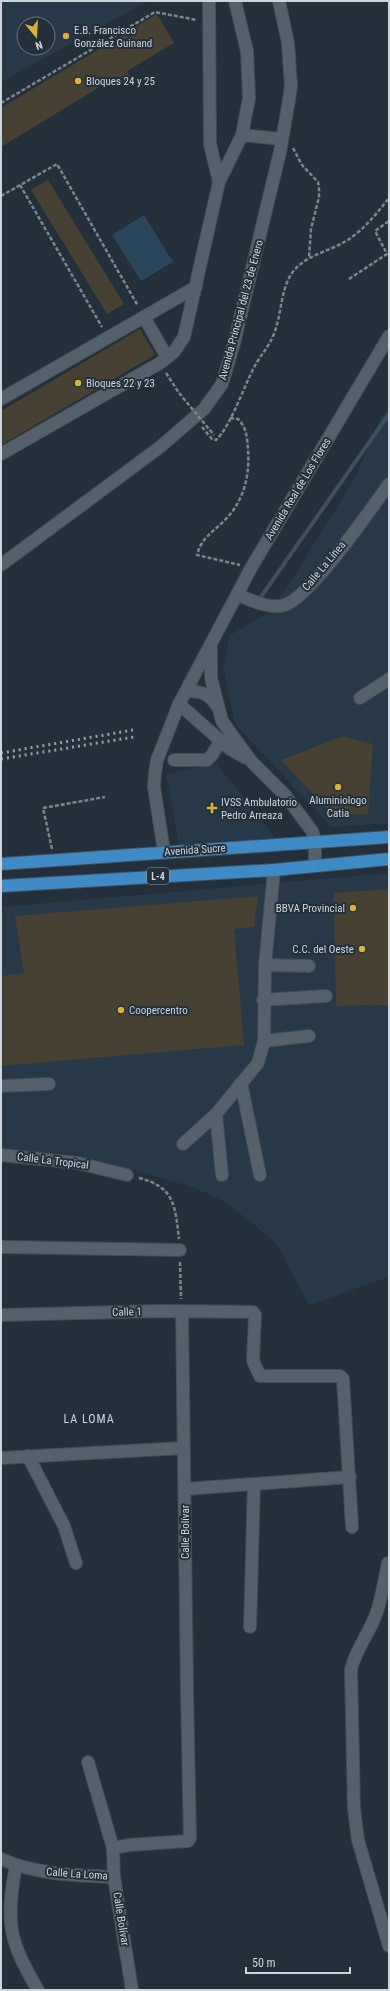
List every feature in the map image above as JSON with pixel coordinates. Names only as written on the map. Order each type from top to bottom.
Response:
[{"type":"main road","name":"Avenida Sucre","points":[[1,864],[389,837]]},
{"type":"main road","name":"Avenida Sucre","points":[[1,886],[274,870],[389,859]]},
{"type":"street","points":[[208,1],[210,144],[218,182]]},
{"type":"street","points":[[1,454],[163,360],[180,345],[184,336],[196,287],[218,182],[242,135],[249,98],[248,51],[235,1]]},
{"type":"street","name":"Avenida Principal del 23 de Enero","points":[[1,565],[160,447],[204,409],[215,396],[222,384],[228,365],[282,139],[291,86],[288,43],[279,1]]},
{"type":"street","points":[[242,135],[282,139]]},
{"type":"street","points":[[1,399],[196,287]]},
{"type":"street","points":[[144,317],[163,360]]},
{"type":"street","name":"Avenida Real de Los Flores","points":[[164,852],[154,787],[155,773],[157,760],[179,704],[251,568],[389,336]]},
{"type":"street","name":"Calle La Línea","points":[[238,595],[255,602],[279,606],[291,602],[312,583],[329,564],[389,484]]},
{"type":"street","name":"Avenida Real de Los Flores","points":[[211,645],[210,672],[217,706],[222,721],[251,761],[285,795],[312,831],[315,842],[315,865]]},
{"type":"street","points":[[360,698],[389,679]]},
{"type":"street","points":[[186,690],[197,691],[207,695],[217,706]]},
{"type":"street","name":"Avenida Real de Los Flores","points":[[179,704],[230,749],[251,761]]},
{"type":"street","points":[[174,760],[207,760],[221,740]]},
{"type":"street","points":[[183,1144],[216,1114],[258,1063],[264,1040],[263,1000],[265,965],[274,870]]},
{"type":"street","points":[[265,965],[309,966]]},
{"type":"street","points":[[263,1000],[326,996]]},
{"type":"street","points":[[264,1040],[309,1036]]},
{"type":"street","points":[[241,1083],[260,1175]]},
{"type":"street","points":[[1,1086],[49,1084]]},
{"type":"street","points":[[216,1114],[222,1175]]},
{"type":"street","name":"Calle La Tropical","points":[[1,1155],[78,1163],[127,1175]]},
{"type":"street","points":[[1,1247],[180,1250]]},
{"type":"street","name":"Calle 1","points":[[1,1315],[182,1311],[253,1312],[255,1315],[253,1360],[260,1376],[342,1377],[350,1477]]},
{"type":"street","name":"Calle Bolívar","points":[[113,1848],[129,1844],[188,1841],[190,1838],[182,1311]]},
{"type":"street","points":[[1,1458],[183,1448]]},
{"type":"street","points":[[28,1456],[64,1526],[76,1563]]},
{"type":"street","points":[[185,1489],[350,1477],[352,1527]]},
{"type":"street","points":[[250,1627],[254,1484]]},
{"type":"street","points":[[388,1562],[376,1615],[354,1658],[351,1670],[354,1809],[358,1840],[389,1946]]},
{"type":"street","name":"Calle Bolívar","points":[[88,1762],[113,1848],[114,1877],[132,1990]]},
{"type":"street","name":"Calle La Loma","points":[[1,1859],[16,1866],[51,1874],[114,1877]]},
{"type":"street","points":[[16,1866],[5,1911],[16,1946],[38,1990]]},
{"type":"path","points":[[1,103],[155,12],[209,22]]},
{"type":"path","points":[[282,139],[289,144],[302,166],[318,182],[319,197],[311,229],[309,258]]},
{"type":"path","points":[[1,196],[57,164],[144,317]]},
{"type":"path","points":[[20,185],[108,338]]},
{"type":"path","points":[[217,439],[230,418],[258,361],[266,351],[271,341],[276,329],[285,288],[290,277],[309,258],[346,241],[376,215],[389,198]]},
{"type":"path","points":[[349,279],[387,254],[375,231],[389,221]]},
{"type":"path","points":[[163,360],[179,393],[217,439]]},
{"type":"path","points":[[194,418],[212,439],[217,439]]},
{"type":"path","points":[[230,418],[238,419],[243,424],[246,433],[249,462],[244,492],[226,519],[202,541],[197,555],[251,568]]},
{"type":"path","points":[[55,861],[43,808],[105,797]]},
{"type":"path","points":[[127,1175],[156,1182],[165,1190],[173,1203],[180,1250],[182,1311]]},
{"type":"shaded area","name":"E.B. Francisco González Guinand","points":[[1,1],[148,1],[56,52],[56,16],[16,16],[16,56],[48,56],[1,82]]},
{"type":"shaded area","points":[[144,215],[173,262],[141,281],[112,235]]},
{"type":"shaded area","points":[[389,406],[389,823],[331,827],[235,724],[223,667],[230,635],[268,613],[293,578],[356,476],[381,417]]},
{"type":"shaded area","name":"IVSS Ambulatorio Pedro Arreaza","points":[[216,763],[279,843],[180,849],[166,774]]},
{"type":"shaded area","points":[[389,873],[389,1277],[309,1305],[278,1246],[254,1224],[223,1201],[195,1188],[113,1164],[74,1155],[1,1149],[1,907]]},
{"type":"building","name":"Bloques 24 y 25","points":[[157,14],[174,43],[127,71],[131,78],[121,84],[116,77],[1,147],[1,108]]},
{"type":"building","points":[[48,180],[124,304],[107,314],[31,190]]},
{"type":"building","name":"Bloques 22 y 23","points":[[140,329],[155,355],[1,445],[1,411]]},
{"type":"building","name":"Aluminiologo Catia","points":[[343,736],[373,744],[368,814],[334,816],[281,760]]},
{"type":"building","name":"C.C. del Oeste","points":[[389,889],[389,1005],[336,1006],[334,893]]},
{"type":"building","name":"Coopercentro","points":[[258,896],[254,927],[234,929],[244,1045],[1,1066],[1,976],[24,973],[15,916]]},
{"type":"waterway","points":[[258,601],[389,414]]},
{"type":"railway","points":[[1,753],[133,730]]},
{"type":"railway","points":[[1,759],[134,737]]},
{"type":"place","name":"E.B. Francisco González Guinand","points":[[66,36]]},
{"type":"place","name":"Bloques 24 y 25","points":[[78,81]]},
{"type":"place","name":"Bloques 22 y 23","points":[[78,383]]},
{"type":"place","name":"Aluminiologo Catia","points":[[338,787]]},
{"type":"place","name":"IVSS Ambulatorio Pedro Arreaza","points":[[212,808]]},
{"type":"place","name":"BBVA Provincial","points":[[353,908]]},
{"type":"place","name":"C.C. del Oeste","points":[[362,949]]},
{"type":"place","name":"Coopercentro","points":[[121,1010]]},
{"type":"district","name":"LA LOMA","points":[[89,1419]]}]
